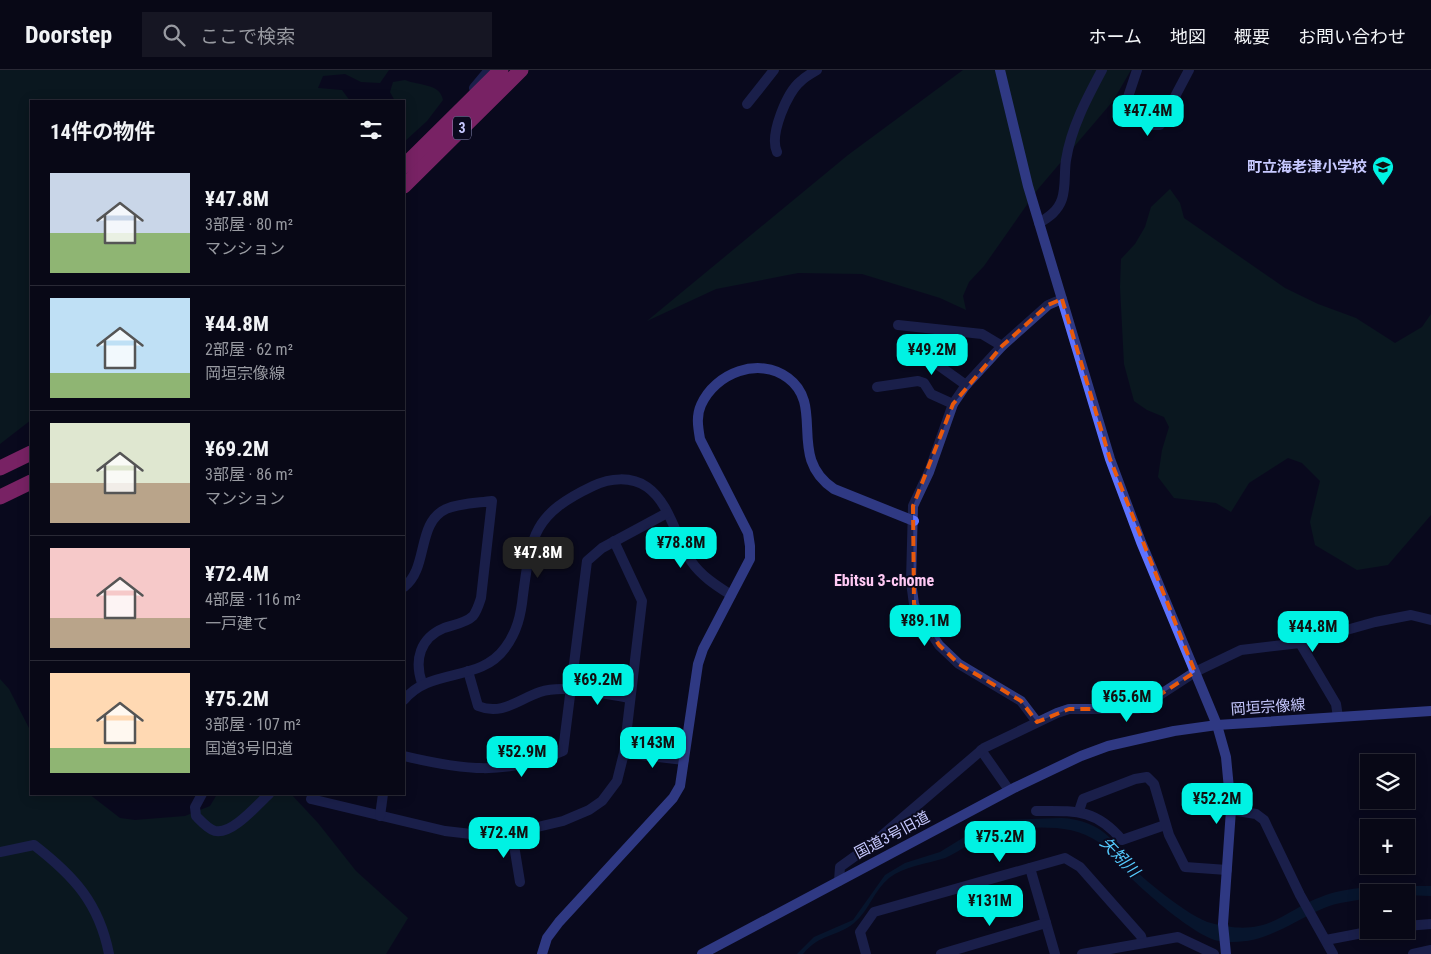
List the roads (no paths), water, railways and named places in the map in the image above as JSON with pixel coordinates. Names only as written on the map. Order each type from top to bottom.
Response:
[{"type":"highway","name":"3","points":[[405,165],[501,70]]},
{"type":"highway","name":"3","points":[[405,185],[521,70]]},
{"type":"highway","points":[[0,468],[30,453]]},
{"type":"highway","points":[[0,497],[25,485]]},
{"type":"street","points":[[434,137],[489,70]]},
{"type":"street","points":[[747,104],[774,70]]},
{"type":"street","points":[[777,152],[774,138],[775,128],[789,98],[800,81],[817,70]]},
{"type":"street","points":[[1000,70],[1039,223],[1113,467],[1141,542],[1217,725]]},
{"type":"street","points":[[1039,223],[1052,216],[1062,200],[1066,160],[1071,139],[1084,105],[1102,70]]},
{"type":"street","points":[[1137,70],[1128,92],[1127,100],[1150,125],[1160,125],[1189,70]]},
{"type":"street","points":[[1037,722],[1021,701],[959,664],[939,645],[919,616],[914,604],[911,582],[915,500],[929,472],[953,404],[966,385],[1002,346],[1048,305],[1062,299]]},
{"type":"street","points":[[898,325],[982,334],[1002,346]]},
{"type":"street","points":[[907,347],[916,350],[966,385]]},
{"type":"street","points":[[542,954],[547,938],[559,922],[674,798],[680,786],[698,664],[703,649],[750,559],[748,533],[700,439],[697,425],[700,406],[706,394],[730,376],[744,369],[758,367],[778,371],[794,382],[801,393],[805,404],[810,462],[824,483],[834,489],[914,521]]},
{"type":"street","points":[[878,387],[918,381],[924,383],[931,394],[953,404]]},
{"type":"street","points":[[405,699],[422,683],[468,671],[489,663],[504,650],[514,634],[520,618],[532,540],[550,512],[561,503],[598,483],[614,479],[625,479],[647,487],[656,495],[667,513],[691,561],[714,584],[731,595]]},
{"type":"street","points":[[405,586],[415,574],[429,526],[435,517],[443,510],[454,506],[492,501],[482,598],[473,616],[433,634],[427,640],[420,652],[418,663],[422,683]]},
{"type":"street","points":[[405,756],[450,767],[479,770],[514,767],[541,760],[563,751],[587,561],[602,548],[667,513]]},
{"type":"street","points":[[313,795],[311,799],[380,816],[445,831],[480,835],[512,832],[563,821],[589,810],[602,801],[617,781],[624,753],[629,698],[642,601],[614,541]]},
{"type":"street","points":[[839,881],[840,868],[872,844],[981,750],[1037,722],[1069,709],[1138,709],[1195,672],[1241,650],[1270,645],[1300,643],[1375,622],[1411,616],[1431,620]]},
{"type":"street","points":[[1300,643],[1336,704],[1338,717]]},
{"type":"street","points":[[468,671],[478,706],[487,710],[502,709],[539,692],[552,689],[629,698]]},
{"type":"street","name":"岡垣宗像線","points":[[1225,950],[1223,924],[1231,810],[1226,757],[1217,725],[1431,711]]},
{"type":"street","name":"国道3号旧道","points":[[702,954],[1009,790],[1081,756],[1108,746],[1174,731],[1217,725]]},
{"type":"street","points":[[981,750],[1009,790]]},
{"type":"street","points":[[624,753],[684,760]]},
{"type":"street","points":[[1079,811],[1083,799],[1135,779],[1147,777],[1154,784],[1165,825],[1185,867],[1227,870]]},
{"type":"street","points":[[201,795],[195,807],[196,816],[212,830],[223,832],[240,822],[269,795]]},
{"type":"street","points":[[380,816],[383,795]]},
{"type":"street","points":[[1231,810],[1256,814],[1264,820],[1300,895],[1333,954]]},
{"type":"street","points":[[1036,811],[1079,811],[1113,829],[1122,840],[1165,825]]},
{"type":"street","points":[[512,832],[520,882]]},
{"type":"street","points":[[0,852],[34,845],[60,865],[81,888],[105,931],[109,954]]},
{"type":"street","points":[[866,954],[860,932],[874,912],[1065,858],[1080,866],[1142,936],[1144,943]]},
{"type":"street","points":[[1030,868],[1055,954]]},
{"type":"street","points":[[941,954],[1046,924]]},
{"type":"street","points":[[1415,925],[1431,924]]},
{"type":"street","points":[[1326,940],[1360,933]]},
{"type":"street","points":[[1082,954],[1178,938],[1214,954]]},
{"type":"street","points":[[1413,954],[1431,950]]},
{"type":"water","name":"矢矧川","points":[[1062,818],[1081,821],[1094,826],[1110,838],[1125,860],[1153,886],[1191,913],[1211,923],[1233,927],[1250,927],[1265,924],[1318,898],[1336,892],[1360,888],[1360,900],[1329,906],[1274,933],[1248,941],[1219,941],[1196,931],[1168,911],[1119,866],[1100,843],[1091,837],[1062,829],[1002,828],[985,834],[945,858],[895,874],[884,883],[864,913],[854,923],[816,942],[803,954],[797,954],[814,937],[853,920],[885,875],[905,863],[940,852],[979,828],[1001,820]]},
{"type":"water","points":[[1415,886],[1431,886],[1431,896],[1415,895]]},
{"type":"place","name":"町立海老津小学校","points":[[1383,186]]},
{"type":"district","name":"Ebitsu 3-chome","points":[[884,580]]}]
